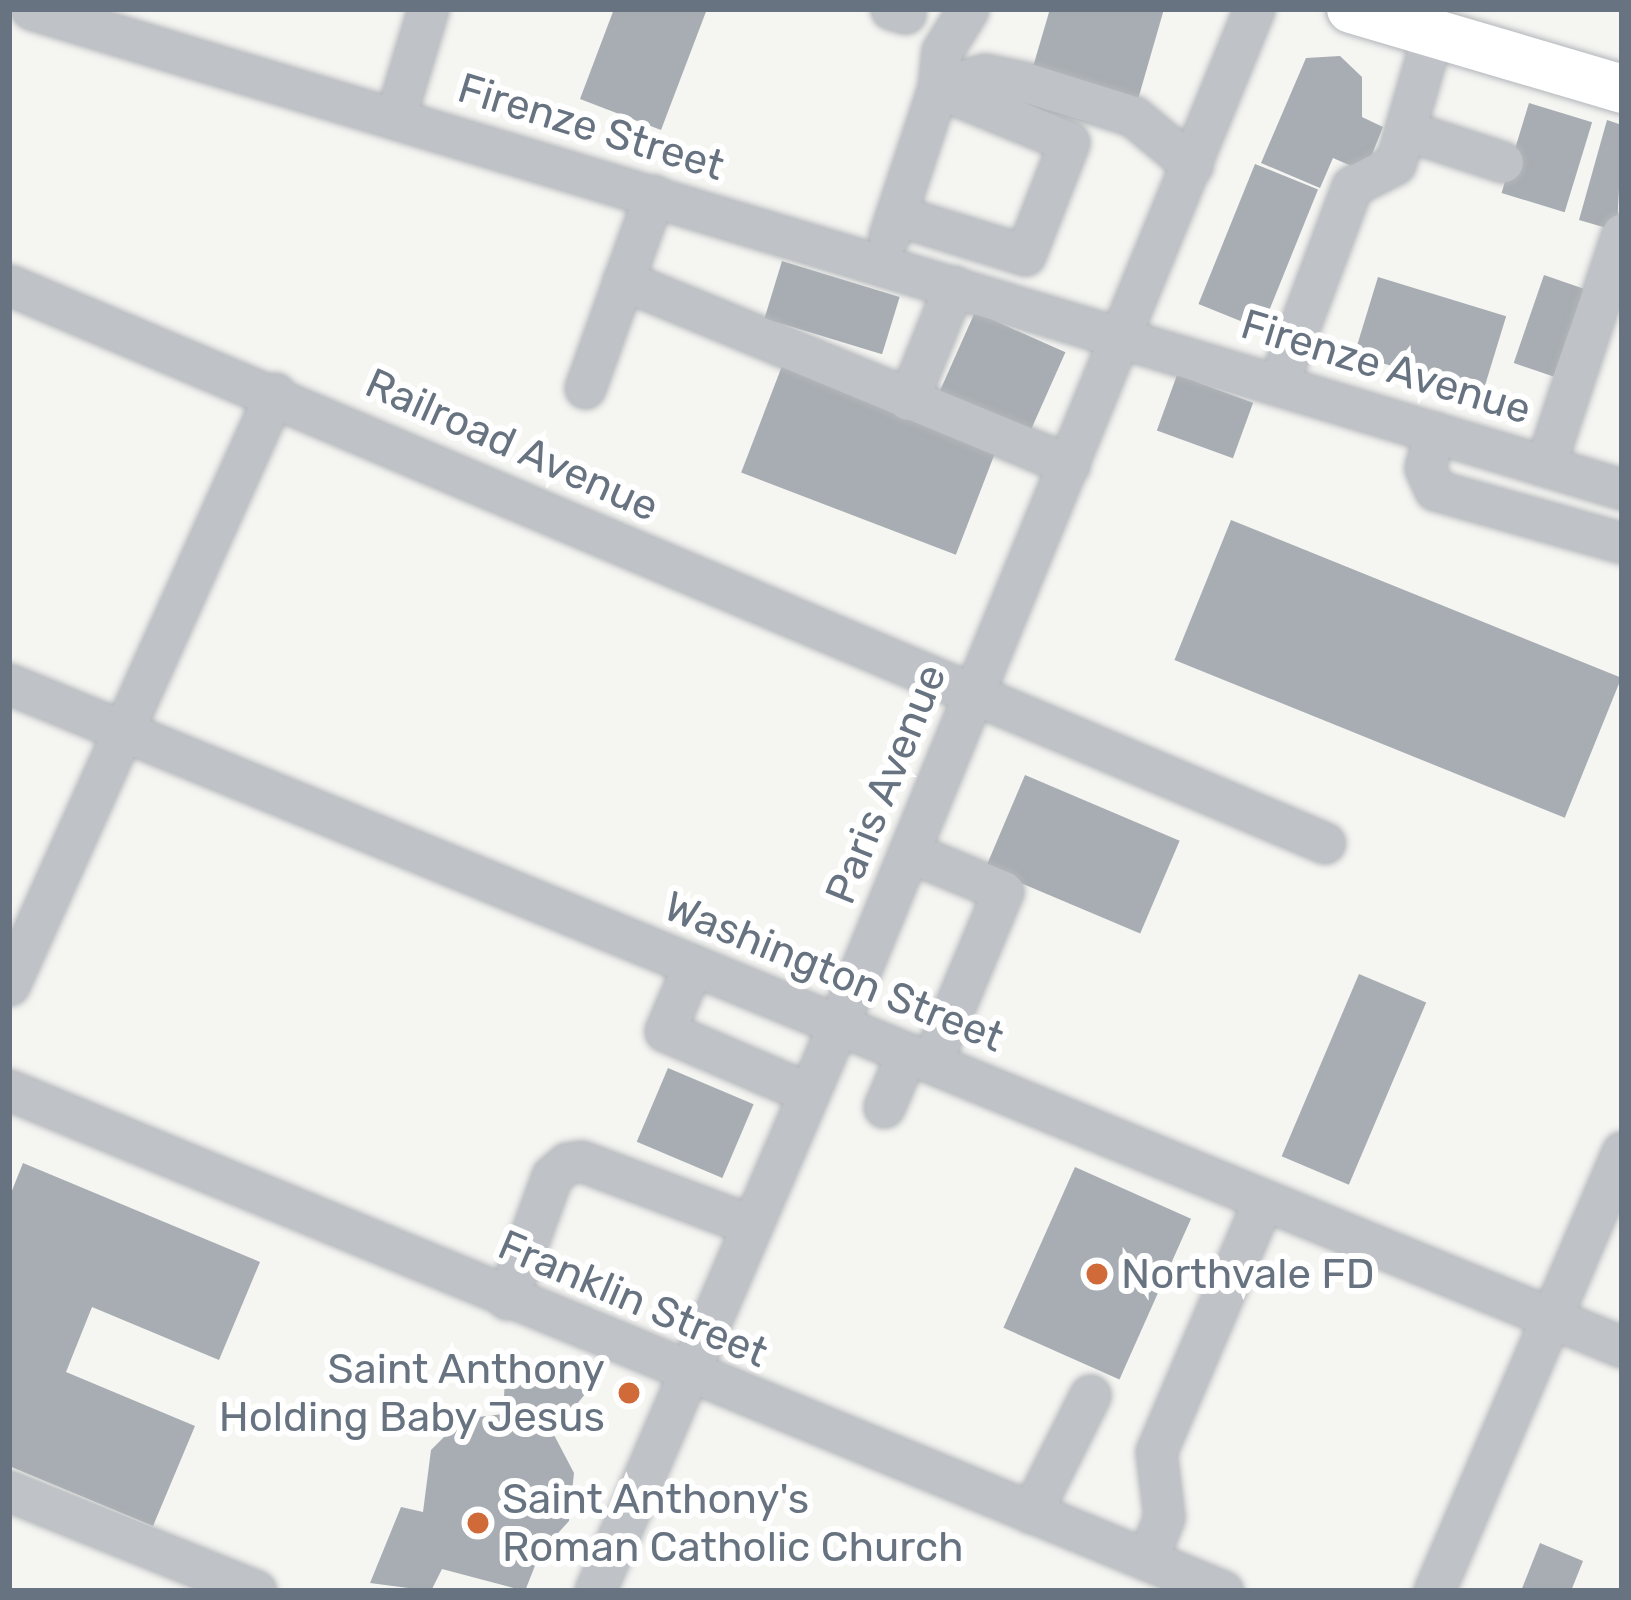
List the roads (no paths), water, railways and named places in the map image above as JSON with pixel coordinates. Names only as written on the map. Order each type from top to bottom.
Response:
[{"type":"main road","points":[[1351,9],[1622,88]]},
{"type":"street","name":"Firenze Street","points":[[32,9],[1123,336]]},
{"type":"street","points":[[395,118],[428,9]]},
{"type":"street","name":"Paris Avenue","points":[[595,1591],[838,1024],[1254,9]]},
{"type":"street","points":[[964,17],[986,74]]},
{"type":"street","points":[[879,263],[938,88],[942,51],[964,17]]},
{"type":"street","points":[[1278,384],[1352,186],[1395,164],[1432,33]]},
{"type":"street","points":[[938,88],[986,74],[1133,116],[1192,164]]},
{"type":"street","points":[[896,215],[1024,255],[1069,142],[938,88]]},
{"type":"street","points":[[1405,130],[1503,162]]},
{"type":"street","points":[[585,388],[654,195]]},
{"type":"street","points":[[1545,466],[1622,233]]},
{"type":"street","points":[[623,280],[1069,465]]},
{"type":"street","name":"Railroad Avenue","points":[[9,285],[275,392],[972,700],[1325,844]]},
{"type":"street","points":[[908,400],[954,286]]},
{"type":"street","name":"Firenze Avenue","points":[[1123,336],[1622,489]]},
{"type":"street","points":[[9,985],[118,731],[275,392]]},
{"type":"street","points":[[1436,432],[1425,468],[1435,490],[1622,543]]},
{"type":"street","name":"Washington Street","points":[[9,684],[1622,1347]]},
{"type":"street","points":[[884,1107],[919,1058],[1003,891],[910,851]]},
{"type":"street","points":[[693,965],[665,1031],[808,1093]]},
{"type":"street","name":"Franklin Street","points":[[9,1090],[687,1374],[1223,1591]]},
{"type":"street","points":[[1434,1591],[1622,1152]]},
{"type":"street","points":[[508,1299],[553,1176],[566,1162],[581,1161],[751,1225]]},
{"type":"street","points":[[1147,1560],[1164,1517],[1156,1452],[1263,1202]]},
{"type":"street","points":[[1031,1514],[1090,1395]]},
{"type":"street","points":[[9,1491],[256,1591]]},
{"type":"place","name":"Northvale FD","points":[[1097,1274]]},
{"type":"place","name":"Saint Anthony Holding Baby Jesus","points":[[629,1393]]},
{"type":"place","name":"Saint Anthony's Roman Catholic Church","points":[[478,1523]]}]
